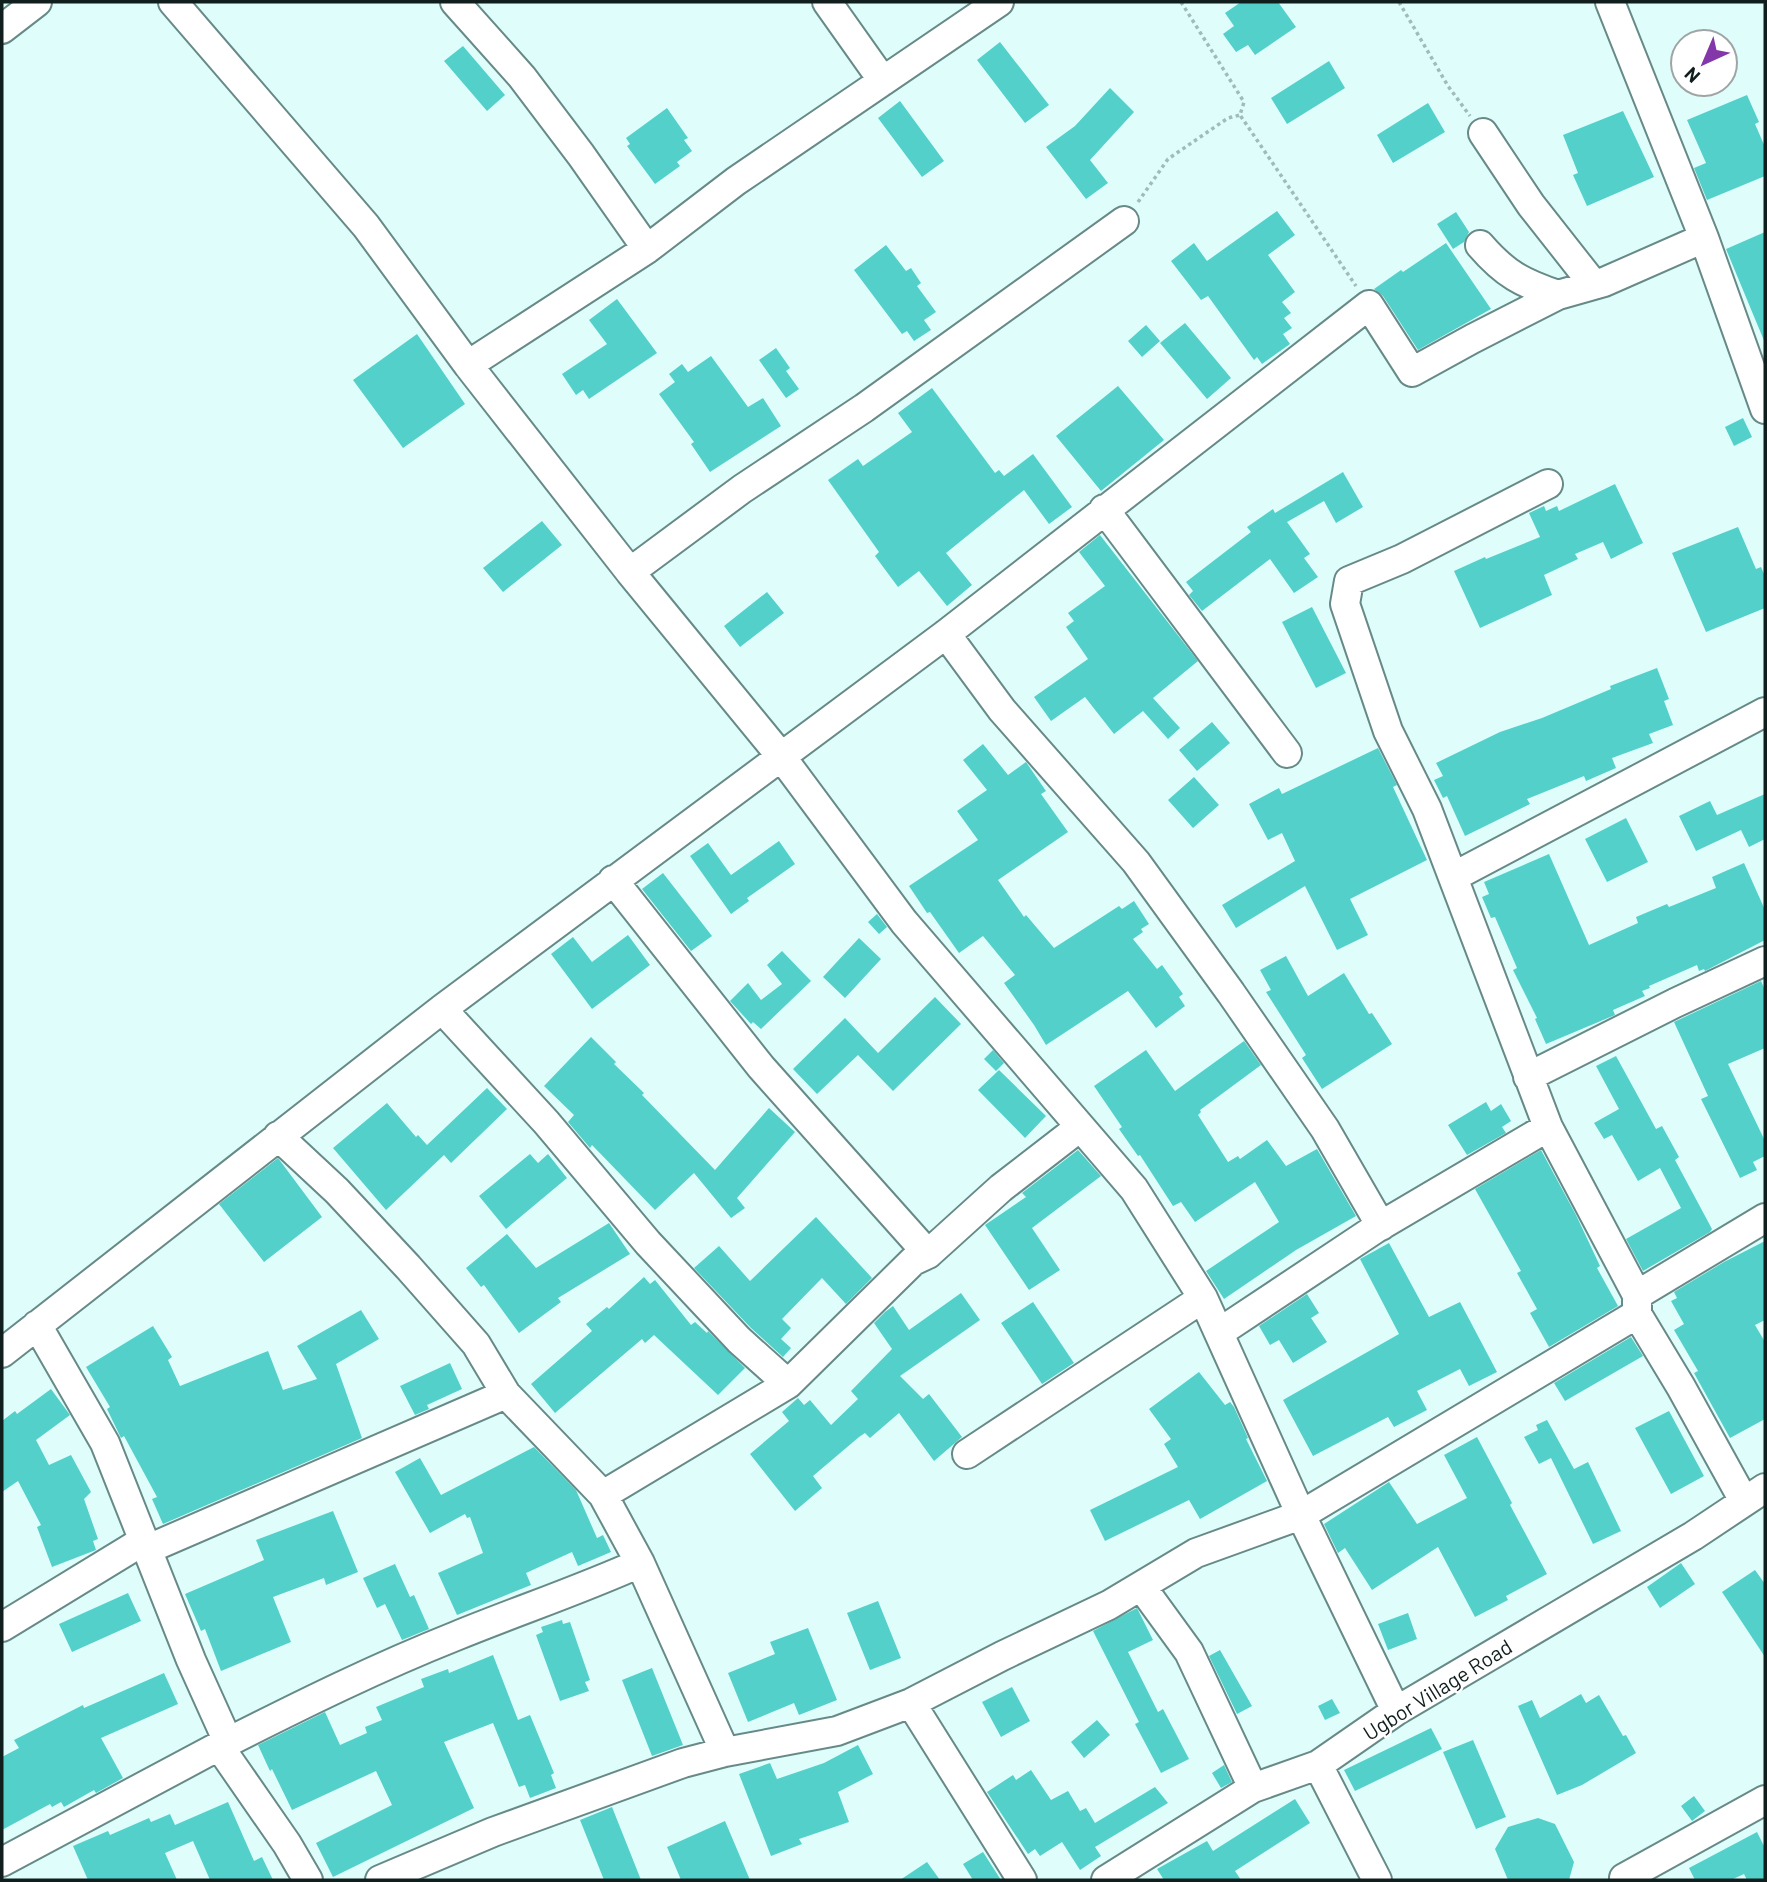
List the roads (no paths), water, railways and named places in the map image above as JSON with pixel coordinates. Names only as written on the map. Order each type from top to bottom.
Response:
[{"type":"street","points":[[2,29],[37,2]]},
{"type":"street","points":[[173,2],[366,226],[468,365],[630,572],[780,755],[904,922],[1134,1189],[1203,1298],[1301,1515],[1396,1711]]},
{"type":"street","points":[[455,2],[522,78],[647,248]]},
{"type":"street","points":[[827,2],[883,81]]},
{"type":"street","points":[[468,365],[647,248],[736,181],[999,2]]},
{"type":"street","points":[[1610,2],[1704,238],[1765,409]]},
{"type":"street","points":[[1483,133],[1531,205],[1594,285]]},
{"type":"street","points":[[630,572],[742,489],[864,408],[1125,221]]},
{"type":"street","points":[[2,1353],[442,1009],[946,634],[1369,305],[1412,372],[1558,295],[1594,285],[1704,238]]},
{"type":"street","points":[[1480,245],[1497,265],[1513,277],[1558,295]]},
{"type":"street","points":[[1548,484],[1402,559],[1349,581],[1345,604],[1388,731],[1427,809],[1548,1127],[1681,1387],[1754,1495]]},
{"type":"street","points":[[1104,509],[1287,753]]},
{"type":"street","points":[[946,634],[1002,710],[1136,862],[1325,1129],[1381,1226]]},
{"type":"street","points":[[1453,877],[1765,712]]},
{"type":"street","points":[[613,880],[761,1067],[928,1254]]},
{"type":"street","points":[[1528,1077],[1765,961]]},
{"type":"street","points":[[442,1009],[546,1122],[648,1243],[739,1340],[788,1384]]},
{"type":"street","points":[[603,1495],[788,1384],[913,1261],[928,1254],[1001,1188],[1080,1127]]},
{"type":"street","points":[[1220,1332],[1381,1226],[1548,1127]]},
{"type":"street","points":[[278,1136],[337,1191],[476,1344],[506,1394],[603,1495],[640,1563],[725,1752]]},
{"type":"street","points":[[380,1880],[493,1832],[683,1763],[725,1752],[837,1731],[911,1703],[1110,1605],[1196,1553],[1301,1515],[1637,1305],[1765,1218]]},
{"type":"street","points":[[967,1454],[1203,1298]]},
{"type":"street","points":[[37,1325],[105,1443],[224,1744],[308,1880]]},
{"type":"street","points":[[2,1627],[146,1545],[506,1394]]},
{"type":"street","name":"Ugbor Village Road","points":[[1106,1880],[1253,1788],[1318,1765],[1396,1711],[1693,1536],[1754,1495]]},
{"type":"street","points":[[2,1862],[327,1692],[455,1636],[597,1583],[640,1563]]},
{"type":"street","points":[[1141,1586],[1189,1652],[1253,1788]]},
{"type":"street","points":[[911,1703],[1022,1880]]},
{"type":"street","points":[[1318,1765],[1377,1880]]},
{"type":"street","points":[[1624,1880],[1765,1800]]}]
